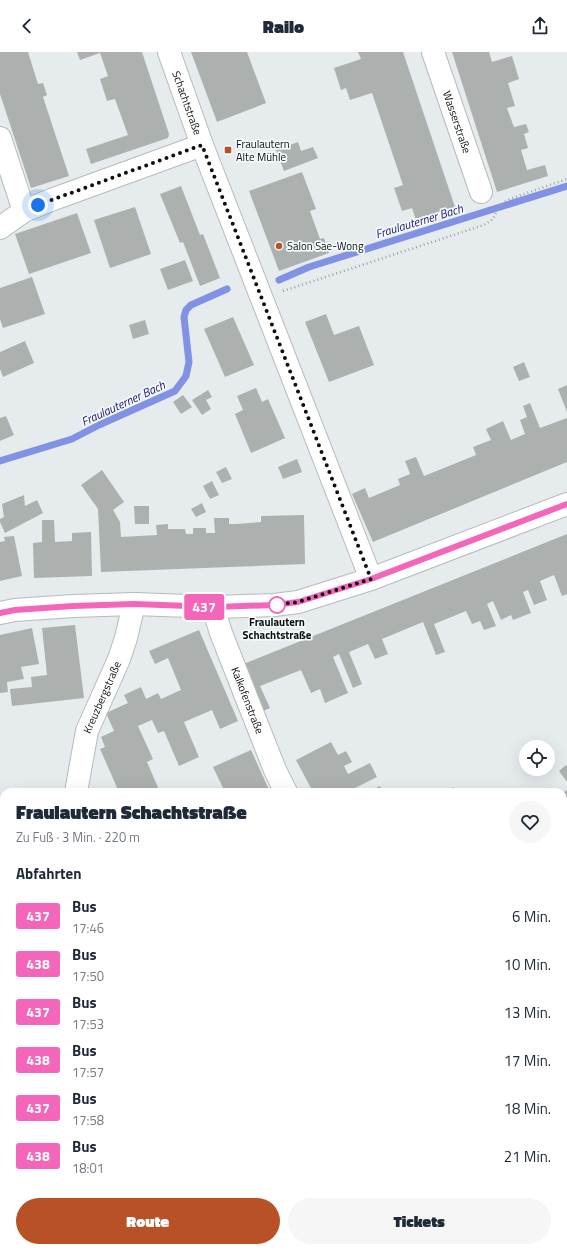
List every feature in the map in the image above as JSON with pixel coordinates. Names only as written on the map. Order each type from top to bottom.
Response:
[{"type":"street","name":"Schachtstraße","points":[[169,52],[202,145],[371,579]]},
{"type":"street","name":"Wasserstraße","points":[[433,52],[481,192]]},
{"type":"street","points":[[0,138],[24,211]]},
{"type":"street","points":[[0,228],[24,211],[202,145]]},
{"type":"street","points":[[0,613],[15,610],[73,606],[134,604],[216,607],[274,605],[298,602],[371,579],[567,504]]},
{"type":"street","name":"Kreuzbergstraße","points":[[77,788],[87,731],[119,659],[126,638],[134,604]]},
{"type":"street","name":"Kalkofenstraße","points":[[216,607],[217,620],[221,633],[275,770],[284,788]]},
{"type":"path","points":[[262,298],[484,225],[493,219],[500,207],[507,200],[567,179]]},
{"type":"building","points":[[0,52],[28,52],[38,84],[43,83],[47,95],[43,97],[69,176],[31,188],[0,94]]},
{"type":"building","points":[[77,52],[142,52],[169,134],[168,138],[91,164],[86,149],[128,135],[115,99],[107,101],[100,79],[108,76],[100,53],[80,60]]},
{"type":"building","points":[[191,52],[247,52],[266,103],[217,122]]},
{"type":"building","points":[[358,52],[403,52],[455,207],[416,220],[412,208],[402,211],[394,188],[403,185],[372,93],[350,100],[346,88],[341,90],[334,68],[361,59]]},
{"type":"building","points":[[452,52],[489,52],[492,62],[512,56],[519,79],[508,83],[515,106],[507,108],[514,127],[526,124],[529,132],[524,134],[528,148],[521,150],[527,170],[545,165],[548,176],[497,192]]},
{"type":"building","points":[[298,142],[301,151],[313,147],[318,158],[284,171],[276,150]]},
{"type":"building","points":[[302,172],[316,209],[310,211],[320,239],[324,238],[329,253],[279,271],[249,191]]},
{"type":"building","points":[[181,186],[200,235],[203,234],[220,278],[200,286],[183,242],[180,243],[160,194]]},
{"type":"building","points":[[135,207],[151,254],[110,268],[94,220]]},
{"type":"building","points":[[77,213],[91,253],[29,274],[15,234]]},
{"type":"building","points":[[185,260],[193,281],[168,290],[160,269]]},
{"type":"building","points":[[32,277],[45,314],[3,328],[0,319],[0,288]]},
{"type":"building","points":[[326,314],[334,335],[359,326],[374,365],[329,382],[305,322]]},
{"type":"building","points":[[233,317],[254,365],[225,377],[204,329]]},
{"type":"building","points":[[145,320],[149,334],[133,339],[129,325]]},
{"type":"building","points":[[25,341],[34,363],[3,377],[0,369],[0,352]]},
{"type":"building","points":[[524,362],[530,377],[519,381],[513,367]]},
{"type":"building","points":[[567,385],[567,412],[558,389]]},
{"type":"building","points":[[256,388],[262,402],[268,399],[285,438],[251,453],[235,414],[243,410],[237,396]]},
{"type":"building","points":[[208,390],[212,397],[206,400],[211,409],[202,415],[192,400]]},
{"type":"building","points":[[183,395],[192,407],[181,414],[173,402]]},
{"type":"building","points":[[530,403],[540,428],[567,418],[567,462],[373,542],[352,494],[365,488],[369,498],[400,485],[398,479],[410,474],[405,461],[416,457],[424,476],[476,455],[473,447],[491,440],[486,429],[503,421],[511,440],[525,434],[520,420],[527,417],[523,406]]},
{"type":"building","points":[[6,416],[14,435],[0,441],[0,418]]},
{"type":"building","points":[[297,459],[302,472],[283,479],[278,467]]},
{"type":"building","points":[[226,467],[232,479],[222,483],[216,472]]},
{"type":"building","points":[[102,470],[124,502],[113,510],[120,522],[121,537],[157,535],[156,525],[168,524],[168,529],[185,529],[186,534],[193,534],[193,528],[206,528],[206,533],[215,533],[214,518],[229,518],[229,524],[236,524],[261,522],[261,516],[304,515],[305,564],[101,572],[98,509],[81,485]]},
{"type":"building","points":[[212,481],[219,495],[210,499],[203,486]]},
{"type":"building","points":[[24,495],[25,506],[37,500],[43,513],[5,533],[0,522],[0,519],[4,517],[2,504]]},
{"type":"building","points":[[202,503],[206,512],[196,517],[191,509]]},
{"type":"building","points":[[134,506],[149,506],[149,524],[135,524]]},
{"type":"building","points":[[42,520],[54,520],[55,542],[72,541],[72,533],[91,532],[92,576],[34,578],[33,543],[42,542]]},
{"type":"building","points":[[567,534],[567,594],[562,596],[554,575],[540,581],[547,600],[534,605],[528,590],[523,592],[531,613],[513,620],[511,615],[501,620],[493,601],[487,604],[496,626],[484,630],[480,621],[472,624],[466,611],[434,624],[445,652],[436,655],[423,622],[382,639],[388,654],[375,659],[368,644],[349,652],[362,684],[353,688],[339,654],[333,657],[348,693],[325,703],[320,689],[311,693],[301,670],[260,686],[270,708],[261,712],[241,665]]},
{"type":"building","points":[[14,536],[22,576],[0,581],[0,542],[5,541],[4,537]]},
{"type":"building","points":[[75,625],[84,698],[12,706],[10,689],[32,687],[31,677],[47,675],[42,628]]},
{"type":"building","points":[[32,628],[39,664],[21,667],[24,679],[7,682],[8,692],[0,693],[0,635]]},
{"type":"building","points":[[199,630],[238,721],[220,729],[212,710],[184,722],[199,757],[179,766],[164,731],[158,733],[152,720],[138,726],[153,759],[147,762],[158,788],[117,788],[100,749],[105,747],[101,737],[114,731],[106,713],[128,703],[124,695],[141,687],[146,699],[158,693],[161,699],[181,690],[168,658],[155,664],[149,651]]},
{"type":"building","points":[[331,742],[338,755],[346,751],[352,762],[344,766],[348,774],[370,763],[377,777],[355,788],[311,788],[296,760]]},
{"type":"building","points":[[251,750],[268,788],[223,788],[213,767]]},
{"type":"building","points":[[566,765],[567,766],[567,782],[559,771]]},
{"type":"waterway","name":"Fraulauterner Bach","points":[[279,280],[309,267],[567,186]]},
{"type":"waterway","name":"Fraulauterner Bach","points":[[0,461],[72,439],[99,425],[175,391],[186,376],[189,362],[184,317],[186,310],[191,305],[227,289]]},
{"type":"bus line","name":"437","points":[[0,613],[15,610],[73,606],[134,604],[216,607],[274,605],[298,602],[371,579],[567,504]]},
{"type":"place","name":"Fraulautern Alte Mühle","points":[[228,150]]},
{"type":"place","name":"Salon Sae-Wong","points":[[279,246]]},
{"type":"place","name":"Fraulautern Schachtstraße","points":[[277,605]]},
{"type":"route","points":[[38,205],[202,145],[371,579],[298,602],[274,605],[277,605]]}]
